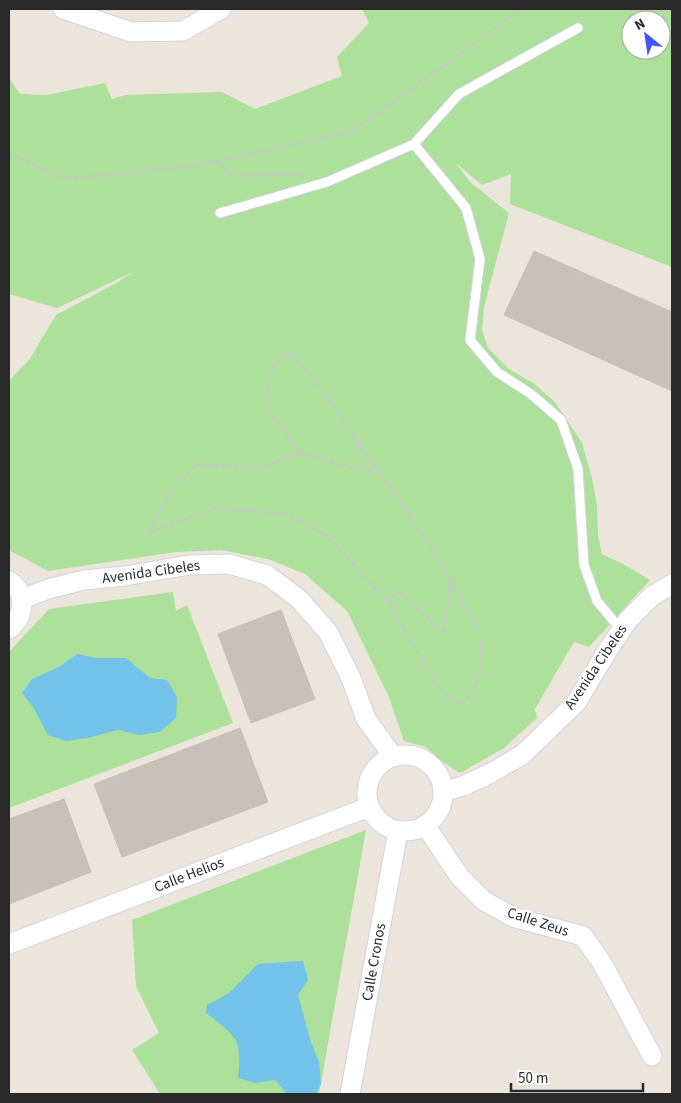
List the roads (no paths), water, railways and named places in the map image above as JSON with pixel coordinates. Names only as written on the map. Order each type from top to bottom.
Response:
[{"type":"street","points":[[63,9],[131,32],[183,31],[222,9]]},
{"type":"street","name":"Avenida Cibeles","points":[[22,599],[48,589],[84,580],[125,576],[189,565],[229,564],[267,575],[299,598],[328,632],[350,678],[366,719],[393,756]]},
{"type":"street","points":[[9,581],[18,590],[22,599],[20,617],[9,629]]},
{"type":"street","name":"Avenida Cibeles","points":[[443,792],[463,786],[490,774],[522,755],[576,703],[628,620],[652,596],[672,584]]},
{"type":"street","points":[[405,754],[417,756],[428,762],[436,770],[441,780],[443,792],[441,805],[435,816],[425,825],[417,829],[398,830],[386,826],[376,818],[369,807],[366,795],[367,782],[373,771],[382,761],[393,756],[405,754]]},
{"type":"street","name":"Calle Helios","points":[[9,944],[369,807]]},
{"type":"street","name":"Calle Zeus","points":[[425,825],[460,877],[484,901],[513,917],[583,936],[602,963],[652,1056]]},
{"type":"street","name":"Calle Cronos","points":[[350,1094],[398,830]]},
{"type":"lane","points":[[220,213],[326,182],[414,144],[459,94],[578,28]]},
{"type":"lane","points":[[414,144],[466,208],[480,259],[470,340],[498,372],[531,394],[561,420],[578,469],[584,565],[597,601],[621,630]]},
{"type":"water","points":[[77,654],[96,658],[126,658],[150,678],[167,680],[177,697],[176,718],[160,732],[139,735],[118,730],[88,738],[66,741],[48,735],[33,707],[22,693],[32,679],[59,667]]},
{"type":"water","points":[[303,961],[308,980],[298,995],[310,1039],[319,1062],[321,1084],[316,1094],[287,1094],[275,1080],[255,1083],[238,1078],[238,1045],[234,1037],[227,1030],[206,1013],[207,1005],[229,993],[258,964]]}]
